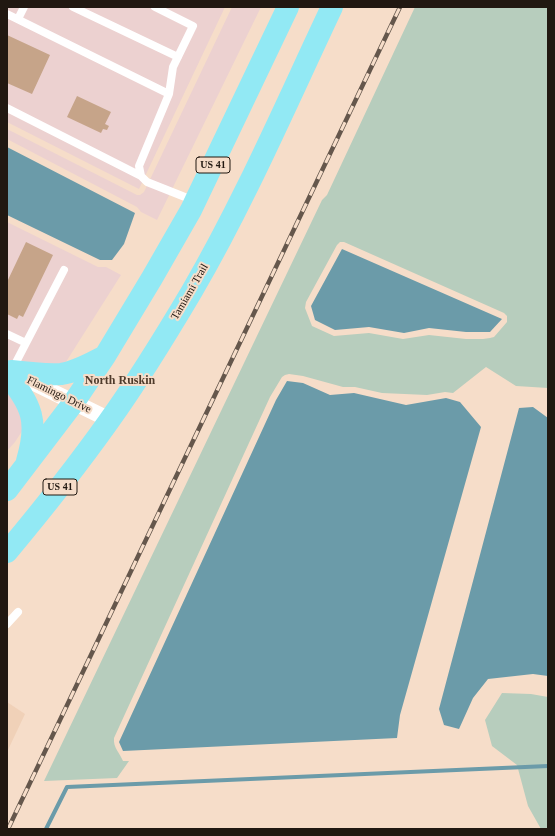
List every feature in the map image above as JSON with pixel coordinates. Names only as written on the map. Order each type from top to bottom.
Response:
[{"type":"main road","name":"US 41","points":[[7,490],[74,402],[105,356],[152,278],[195,201],[288,7]]},
{"type":"main road","name":"Tamiami Trail","points":[[7,552],[50,500],[110,420],[177,315],[219,241],[260,159],[332,7]]},
{"type":"main road","points":[[8,372],[63,374],[105,356]]},
{"type":"main road","points":[[8,372],[23,395],[32,415],[34,430],[25,468]]},
{"type":"street","name":"Flamingo Drive","points":[[8,372],[110,420]]},
{"type":"lane","points":[[18,19],[24,7]]},
{"type":"lane","points":[[73,7],[178,57]]},
{"type":"lane","points":[[141,176],[139,166],[169,94],[173,67],[193,26],[155,7]]},
{"type":"lane","points":[[7,14],[169,94]]},
{"type":"lane","points":[[7,108],[141,176],[147,182],[195,201]]},
{"type":"lane","points":[[8,372],[26,343],[64,270]]},
{"type":"lane","points":[[7,334],[26,343]]},
{"type":"lane","points":[[7,624],[18,612]]},
{"type":"shaded area","points":[[7,7],[225,7],[139,189],[7,122]]},
{"type":"shaded area","points":[[232,7],[261,7],[157,220],[141,212],[137,207],[7,139],[7,129],[137,195],[140,195],[144,192]]},
{"type":"shaded area","points":[[7,222],[98,267],[106,267],[121,275],[64,365],[13,363],[7,361]]},
{"type":"shaded area","points":[[7,386],[26,425],[7,451]]},
{"type":"shaded area","points":[[7,702],[25,714],[7,752]]},
{"type":"green space","points":[[415,7],[548,7],[548,388],[516,386],[486,367],[453,393],[445,392],[427,395],[382,393],[355,387],[343,387],[303,376],[289,374],[282,377],[270,397],[114,738],[116,748],[123,761],[129,761],[117,778],[44,781],[322,200],[327,195]],"holes":[[[340,242],[344,242],[504,313],[507,316],[507,322],[494,337],[483,339],[466,339],[429,335],[403,339],[369,333],[334,336],[312,326],[305,308],[306,302],[337,245]]]},
{"type":"green space","points":[[502,693],[531,694],[548,697],[548,829],[541,829],[528,806],[517,765],[492,746],[485,720]]},
{"type":"water","points":[[7,147],[135,213],[124,244],[112,260],[100,260],[7,215]]},
{"type":"water","points":[[342,249],[502,319],[490,332],[466,332],[429,328],[404,333],[369,327],[335,330],[315,320],[311,306]]},
{"type":"water","points":[[287,381],[303,383],[330,395],[354,393],[406,405],[446,398],[460,402],[481,427],[400,715],[397,738],[123,751],[119,742],[276,400]]},
{"type":"water","points":[[533,407],[548,418],[548,676],[533,674],[488,679],[473,698],[459,729],[444,725],[439,709],[519,408]]},
{"type":"building","points":[[7,35],[50,55],[32,94],[7,83]]},
{"type":"building","points":[[77,96],[111,112],[105,124],[109,126],[107,130],[103,129],[101,133],[67,117]]},
{"type":"building","points":[[26,242],[53,255],[23,317],[19,315],[17,319],[7,314],[7,282]]},
{"type":"waterway","points":[[46,829],[67,787],[548,766]]},
{"type":"railway","points":[[8,829],[400,7]]},
{"type":"district","name":"North Ruskin","points":[[120,381]]}]
